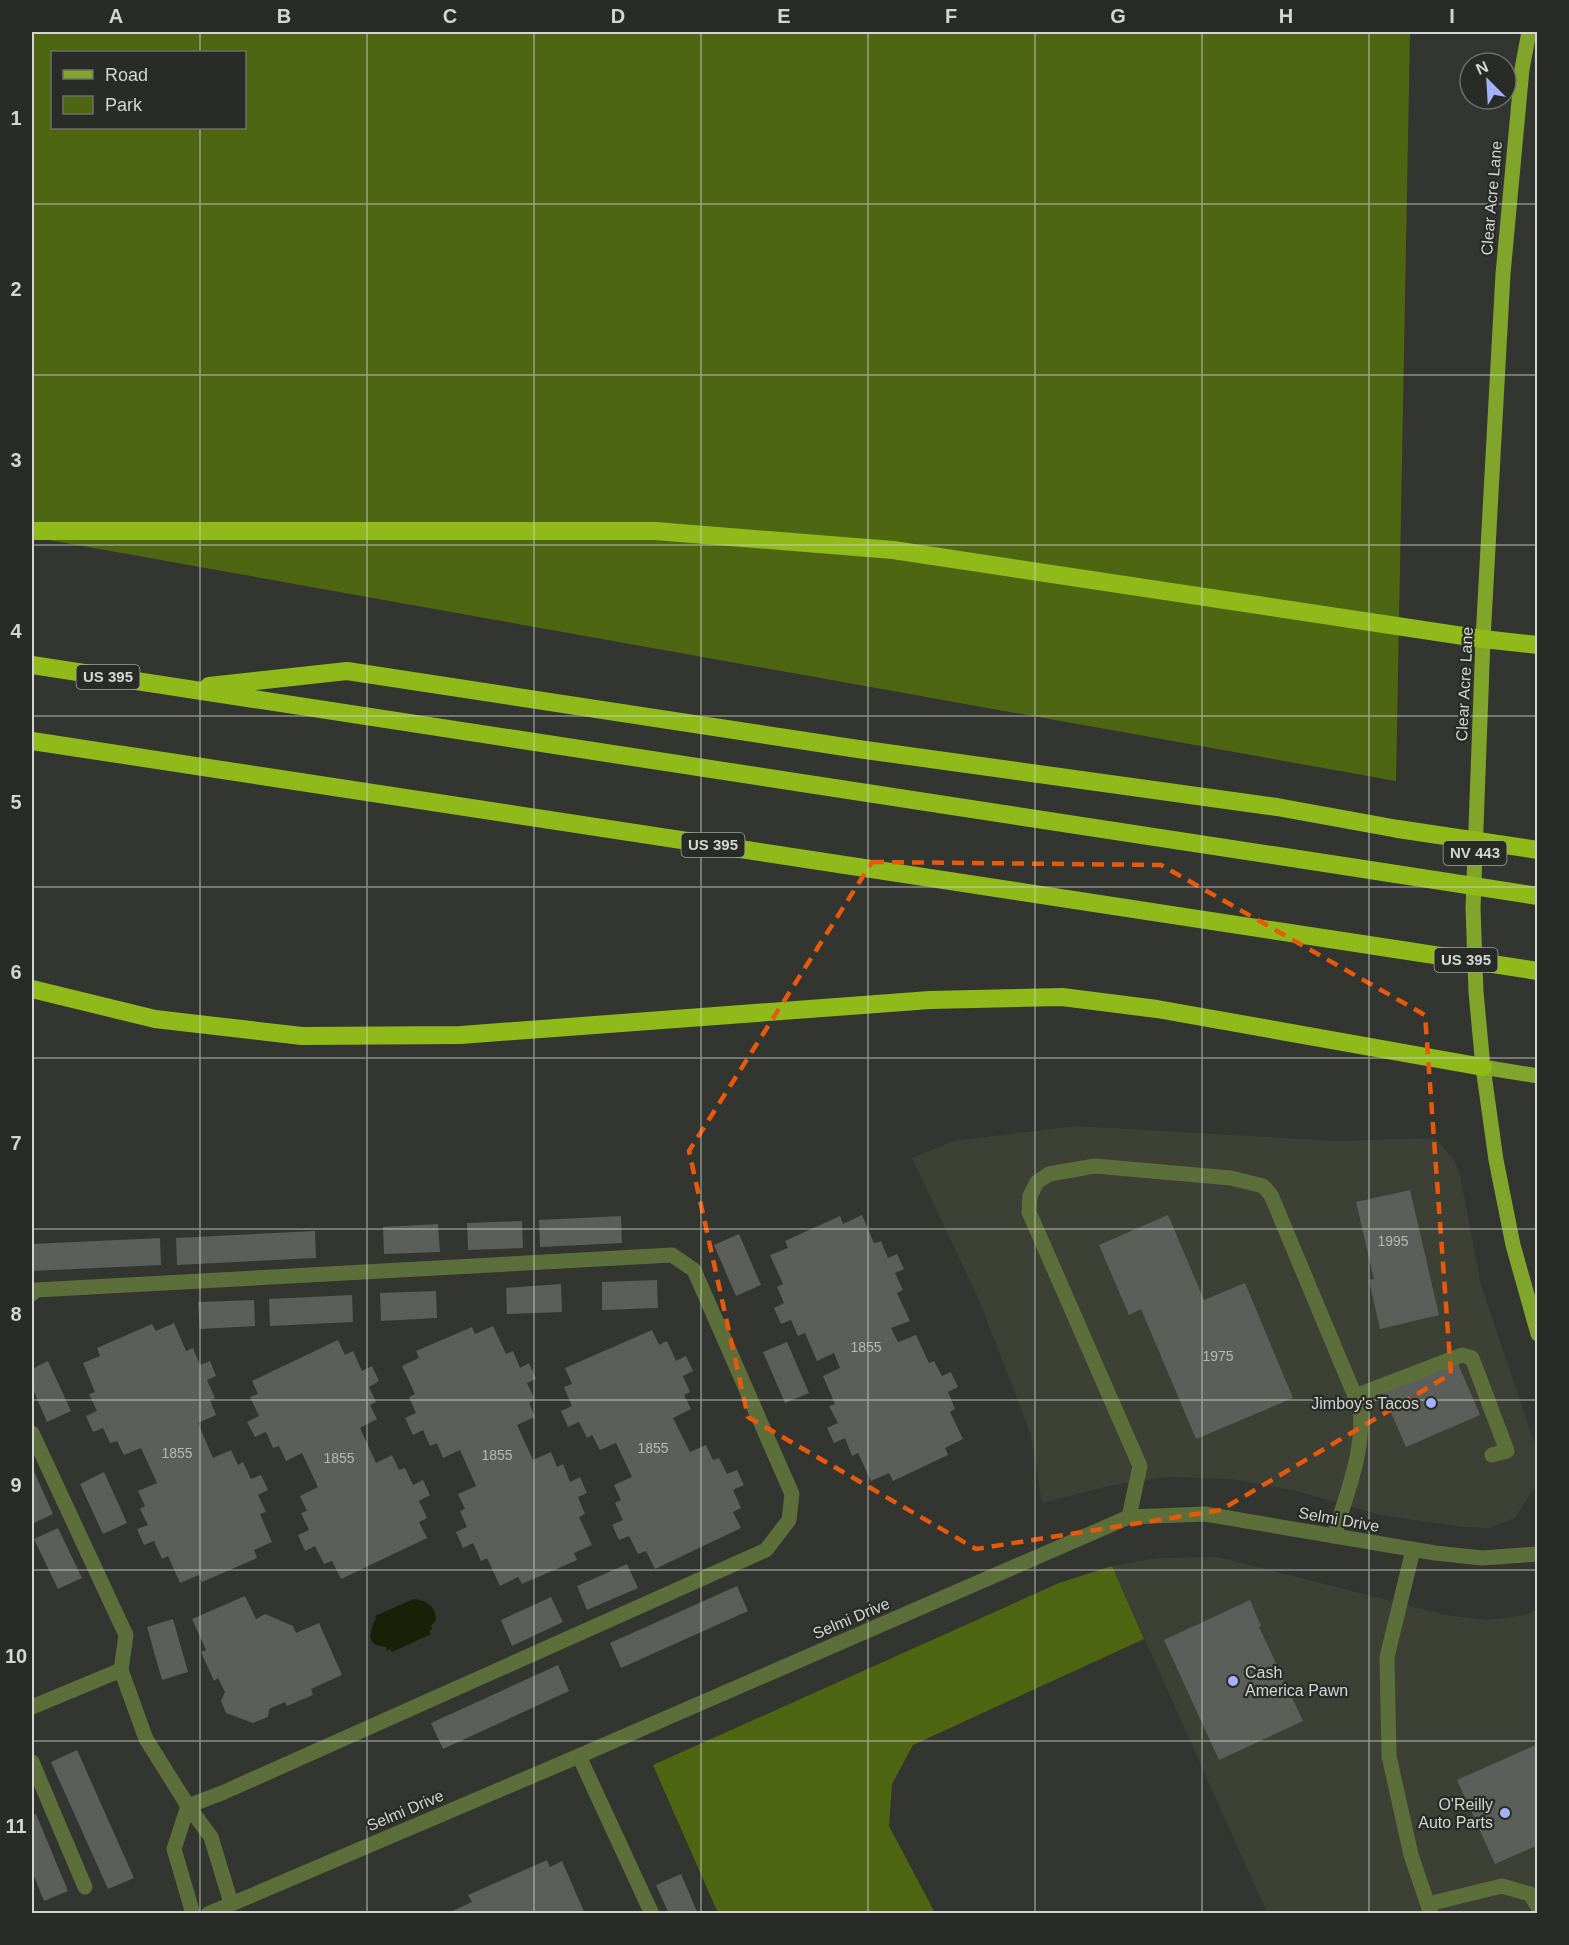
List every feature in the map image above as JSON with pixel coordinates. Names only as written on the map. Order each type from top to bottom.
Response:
[{"type":"highway","points":[[32,531],[656,531],[893,550],[1484,639],[1538,645]]},
{"type":"highway","name":"US 395","points":[[32,665],[1538,896]]},
{"type":"highway","points":[[185,689],[347,671],[858,749],[1277,807],[1398,829],[1538,850]]},
{"type":"highway","name":"US 395","points":[[32,741],[1538,971]]},
{"type":"highway","points":[[32,989],[155,1018],[302,1036],[461,1035],[930,1000],[1062,997],[1157,1009],[1483,1067]]},
{"type":"main road","name":"Clear Acre Lane","points":[[1529,32],[1522,69],[1503,262],[1473,908],[1476,992],[1483,1067],[1496,1160],[1513,1245],[1538,1334]]},
{"type":"main road","points":[[1483,1067],[1538,1076]]},
{"type":"street","points":[[1129,1517],[1140,1466],[1029,1212],[1030,1196],[1037,1182],[1049,1174],[1095,1166],[1232,1178],[1263,1186],[1271,1195],[1360,1408],[1362,1426],[1355,1462],[1334,1536]]},
{"type":"street","points":[[32,1294],[36,1290],[672,1256],[694,1270],[792,1494],[789,1520],[766,1550],[188,1806]]},
{"type":"street","points":[[1355,1396],[1462,1355],[1472,1358],[1507,1451],[1492,1455]]},
{"type":"street","points":[[32,1434],[126,1635],[121,1670],[146,1739],[188,1806],[211,1837],[233,1908]]},
{"type":"street","name":"Selmi Drive","points":[[208,1914],[233,1908],[1129,1517],[1205,1515],[1413,1550],[1482,1558],[1538,1554]]},
{"type":"street","points":[[1413,1550],[1387,1657],[1389,1756],[1411,1855],[1430,1909],[1502,1886],[1530,1894],[1538,1907]]},
{"type":"street","points":[[32,1707],[121,1670]]},
{"type":"street","points":[[579,1756],[652,1914]]},
{"type":"street","points":[[32,1762],[85,1887]]},
{"type":"street","points":[[188,1806],[174,1849],[193,1914]]},
{"type":"highlighted area","points":[[872,862],[1161,865],[1425,1015],[1451,1374],[1221,1510],[976,1549],[748,1417],[689,1151]]},
{"type":"shaded area","points":[[1076,1126],[1336,1141],[1435,1138],[1454,1160],[1460,1175],[1481,1285],[1537,1451],[1537,1483],[1515,1518],[1489,1528],[1463,1527],[1380,1515],[1297,1491],[1231,1479],[1168,1477],[1113,1485],[1042,1503],[1030,1432],[978,1298],[912,1158],[953,1141]]},
{"type":"shaded area","points":[[1218,1557],[1446,1615],[1488,1620],[1524,1615],[1537,1610],[1537,1913],[1267,1913],[1112,1566],[1158,1558]]},
{"type":"shaded area","points":[[414,1599],[426,1602],[434,1610],[436,1620],[429,1631],[431,1634],[392,1652],[390,1649],[387,1651],[386,1647],[375,1644],[371,1634],[376,1620],[375,1616]]},
{"type":"green space","points":[[32,32],[1410,32],[1396,781],[32,537]]},
{"type":"green space","points":[[1112,1566],[1144,1639],[913,1745],[892,1784],[889,1826],[935,1913],[718,1913],[653,1765],[1059,1583]]},
{"type":"building","points":[[1410,1190],[1439,1315],[1380,1329],[1369,1280],[1374,1279],[1356,1202]]},
{"type":"building","points":[[862,1215],[874,1243],[881,1241],[888,1258],[897,1254],[904,1269],[895,1273],[903,1290],[897,1293],[910,1321],[891,1328],[898,1342],[916,1335],[929,1363],[934,1361],[942,1376],[951,1372],[958,1387],[948,1392],[955,1409],[950,1412],[963,1439],[945,1448],[948,1455],[893,1481],[889,1473],[871,1481],[858,1453],[852,1456],[845,1438],[834,1443],[827,1428],[838,1423],[829,1406],[835,1404],[823,1376],[840,1368],[834,1353],[817,1361],[805,1333],[798,1336],[791,1320],[781,1324],[774,1308],[784,1303],[777,1287],[783,1284],[770,1255],[788,1248],[785,1241],[840,1216],[843,1224]]},
{"type":"building","points":[[1168,1215],[1204,1300],[1245,1283],[1293,1398],[1196,1439],[1141,1309],[1129,1315],[1099,1245]]},
{"type":"building","points":[[621,1216],[622,1243],[540,1247],[539,1220]]},
{"type":"building","points":[[522,1221],[523,1248],[468,1250],[467,1223]]},
{"type":"building","points":[[438,1224],[440,1252],[384,1254],[383,1227]]},
{"type":"building","points":[[315,1231],[316,1258],[177,1265],[176,1238]]},
{"type":"building","points":[[739,1234],[761,1285],[736,1296],[714,1245]]},
{"type":"building","points":[[160,1238],[161,1265],[32,1271],[32,1244]]},
{"type":"building","points":[[657,1280],[658,1308],[602,1310],[602,1282]]},
{"type":"building","points":[[561,1284],[562,1312],[507,1314],[506,1288]]},
{"type":"building","points":[[436,1291],[437,1318],[381,1321],[380,1293]]},
{"type":"building","points":[[352,1295],[353,1322],[270,1326],[269,1299]]},
{"type":"building","points":[[254,1300],[255,1326],[200,1329],[198,1302]]},
{"type":"building","points":[[174,1323],[186,1351],[193,1348],[200,1365],[210,1361],[216,1376],[207,1380],[215,1398],[210,1400],[216,1415],[198,1423],[213,1458],[231,1450],[238,1465],[243,1462],[251,1479],[261,1475],[268,1490],[258,1495],[266,1512],[260,1514],[272,1542],[254,1550],[257,1558],[202,1582],[199,1575],[180,1583],[168,1556],[162,1559],[154,1541],[144,1545],[137,1529],[148,1525],[140,1509],[145,1506],[138,1491],[157,1483],[141,1448],[124,1455],[117,1441],[110,1443],[103,1428],[93,1432],[86,1416],[97,1411],[89,1394],[95,1392],[83,1363],[100,1356],[97,1348],[152,1324],[156,1331]]},
{"type":"building","points":[[493,1326],[506,1354],[513,1351],[520,1368],[529,1363],[536,1379],[527,1383],[535,1400],[529,1403],[535,1417],[517,1425],[533,1460],[551,1452],[557,1467],[563,1464],[570,1482],[580,1477],[587,1493],[578,1497],[585,1514],[579,1517],[592,1545],[574,1553],[577,1560],[522,1584],[518,1577],[500,1586],[487,1558],[481,1561],[473,1543],[463,1548],[456,1532],[467,1527],[460,1511],[465,1509],[458,1494],[476,1486],[460,1450],[443,1458],[437,1443],[430,1446],[423,1430],[413,1435],[405,1418],[416,1413],[409,1397],[415,1394],[402,1366],[419,1358],[416,1351],[472,1327],[475,1334]]},
{"type":"building","points":[[652,1330],[659,1345],[667,1341],[676,1361],[686,1356],[693,1371],[683,1376],[690,1392],[684,1395],[691,1409],[673,1418],[690,1452],[706,1445],[713,1460],[719,1458],[727,1474],[737,1470],[744,1485],[733,1490],[741,1508],[733,1512],[741,1528],[655,1569],[646,1551],[638,1554],[629,1536],[619,1540],[612,1525],[623,1520],[615,1503],[621,1500],[614,1485],[632,1477],[616,1443],[600,1450],[592,1435],[587,1438],[579,1422],[568,1427],[561,1411],[572,1406],[564,1387],[572,1384],[565,1368]]},
{"type":"building","points":[[338,1340],[345,1355],[353,1351],[362,1371],[372,1366],[379,1381],[369,1387],[376,1402],[370,1405],[377,1419],[360,1428],[376,1463],[392,1455],[399,1470],[405,1468],[413,1485],[423,1480],[430,1495],[419,1501],[427,1518],[419,1522],[427,1538],[341,1579],[332,1561],[324,1564],[315,1546],[305,1551],[298,1535],[309,1530],[301,1513],[307,1511],[300,1496],[318,1487],[302,1453],[286,1461],[279,1446],[273,1448],[266,1432],[255,1437],[247,1422],[259,1416],[250,1397],[258,1394],[252,1381]]},
{"type":"building","points":[[787,1342],[809,1393],[785,1403],[763,1352]]},
{"type":"building","name":"Jimboy's Tacos","points":[[1456,1359],[1480,1415],[1406,1447],[1382,1392]]},
{"type":"building","points":[[48,1361],[71,1411],[47,1422],[32,1387],[32,1369]]},
{"type":"building","points":[[32,1467],[53,1514],[32,1524]]},
{"type":"building","points":[[104,1472],[127,1523],[103,1534],[80,1484]]},
{"type":"building","points":[[58,1528],[82,1578],[58,1589],[34,1539]]},
{"type":"building","points":[[627,1564],[638,1588],[587,1610],[577,1586]]},
{"type":"building","points":[[737,1586],[748,1611],[621,1668],[610,1643]]},
{"type":"building","points":[[245,1596],[256,1619],[265,1614],[293,1626],[296,1633],[319,1623],[342,1675],[311,1689],[313,1695],[287,1706],[285,1702],[269,1709],[268,1717],[253,1723],[226,1713],[221,1701],[225,1692],[218,1678],[214,1681],[201,1652],[206,1650],[192,1619]]},
{"type":"building","points":[[551,1597],[563,1622],[512,1646],[501,1620]]},
{"type":"building","name":"Cash America Pawn","points":[[1250,1600],[1261,1626],[1259,1627],[1303,1721],[1219,1760],[1164,1640]]},
{"type":"building","points":[[173,1619],[188,1672],[162,1680],[147,1627]]},
{"type":"building","points":[[558,1665],[569,1691],[443,1749],[431,1723]]},
{"type":"building","name":"O'Reilly Auto Parts","points":[[1538,1744],[1538,1845],[1495,1864],[1457,1780]]},
{"type":"building","points":[[77,1750],[134,1878],[108,1889],[51,1762]]},
{"type":"building","points":[[36,1814],[68,1891],[44,1901],[32,1871],[32,1816]]},
{"type":"building","points":[[547,1860],[550,1867],[562,1861],[585,1914],[446,1914],[472,1902],[468,1895]]},
{"type":"building","points":[[681,1874],[698,1914],[669,1914],[656,1885]]},
{"type":"place","name":"Jimboy's Tacos","points":[[1431,1403]]},
{"type":"place","name":"Cash America Pawn","points":[[1233,1681]]},
{"type":"place","name":"O'Reilly Auto Parts","points":[[1505,1813]]}]
